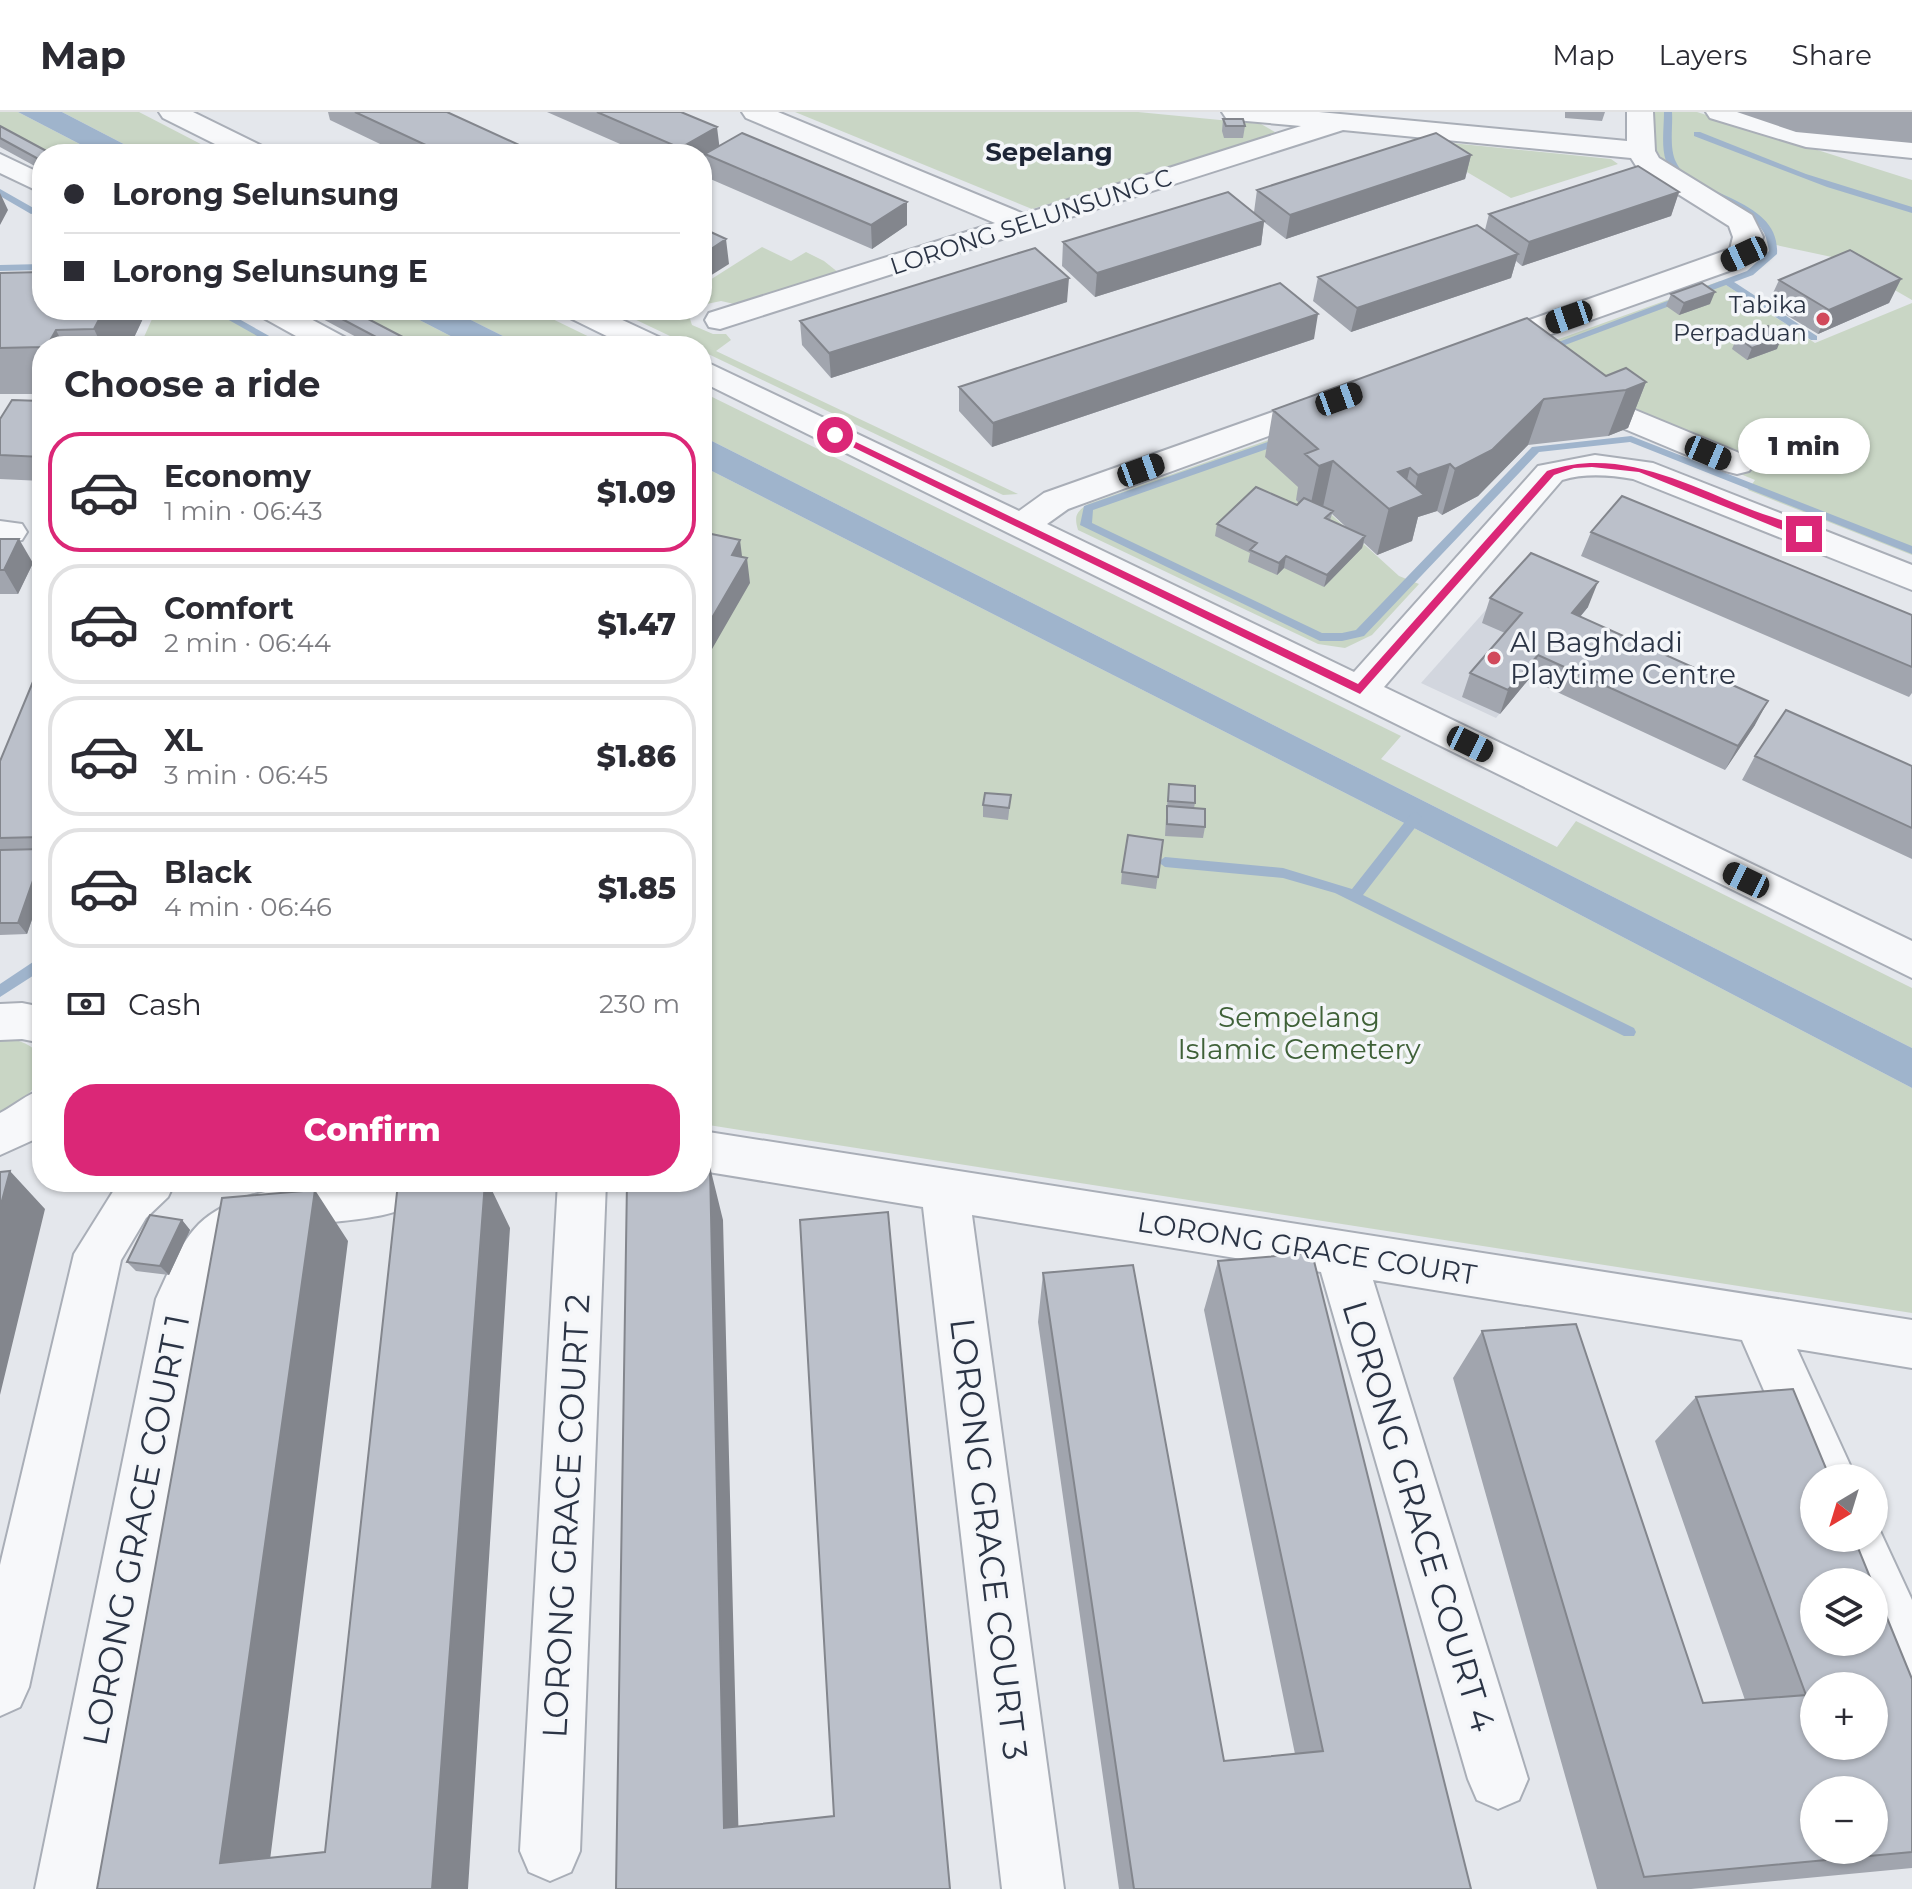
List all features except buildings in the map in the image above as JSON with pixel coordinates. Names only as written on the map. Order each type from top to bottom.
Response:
[{"type":"street","points":[[172,112],[236,144]]},
{"type":"street","points":[[755,112],[1025,225]]},
{"type":"street","points":[[1235,112],[1641,151]]},
{"type":"street","points":[[1450,359],[1744,254],[1748,237],[1742,221],[1648,163],[1641,151],[1640,112]]},
{"type":"street","points":[[1719,112],[1806,139],[1912,150]]},
{"type":"street","name":"LORONG SELUNSUNG C","points":[[720,320],[1342,122]]},
{"type":"street","points":[[0,162],[32,180]]},
{"type":"street","points":[[289,320],[318,336]]},
{"type":"street","points":[[598,320],[631,336]]},
{"type":"street","points":[[1509,338],[1595,405],[1737,464]]},
{"type":"street","points":[[712,375],[1912,961]]},
{"type":"street","points":[[1022,525],[1056,501],[1348,396]]},
{"type":"street","points":[[1360,690],[1550,473],[1573,465],[1615,465],[1641,470],[1912,578]]},
{"type":"street","points":[[0,1135],[32,1119]]},
{"type":"street","name":"LORONG GRACE COURT","points":[[712,1153],[1912,1344]]},
{"type":"street","name":"LORONG GRACE COURT 3","points":[[945,1189],[1033,1889]]},
{"type":"street","points":[[0,1687],[98,1254],[129,1203],[141,1192]]},
{"type":"street","name":"LORONG GRACE COURT 1","points":[[66,1889],[181,1299],[217,1239],[246,1221],[277,1211],[326,1205],[385,1192]]},
{"type":"street","name":"LORONG GRACE COURT 2","points":[[550,1851],[582,1192]]},
{"type":"street","name":"LORONG GRACE COURT 4","points":[[1340,1254],[1498,1779]]},
{"type":"street","points":[[1759,1321],[1823,1464]]},
{"type":"street","points":[[1862,1552],[1912,1665]]},
{"type":"shaded area","name":"Al Baghdadi Playtime Centre","points":[[1517,575],[1588,607],[1496,718],[1421,683]]},
{"type":"green space","points":[[0,112],[18,112],[80,144],[32,144],[32,149],[0,135]]},
{"type":"green space","points":[[62,112],[139,112],[201,144],[124,144]]},
{"type":"green space","points":[[795,112],[1138,112],[1261,124],[1275,132],[1267,138],[1032,209]]},
{"type":"green space","points":[[1654,112],[1697,112],[1912,180],[1912,300],[1841,259],[1767,243],[1767,235],[1758,223],[1666,164],[1656,150]]},
{"type":"green space","points":[[1411,139],[1611,159],[1618,164],[1511,198]]},
{"type":"green space","points":[[762,247],[791,261],[806,252],[839,273],[734,304],[712,303],[712,279]]},
{"type":"green space","points":[[1720,281],[1815,343],[1912,303],[1912,555],[1748,490],[1755,480],[1684,451],[1600,399],[1534,348]]},
{"type":"green space","points":[[152,320],[238,320],[268,336],[144,336]]},
{"type":"green space","points":[[351,320],[419,320],[451,336],[381,336]]},
{"type":"green space","points":[[471,320],[555,320],[587,336],[503,336]]},
{"type":"green space","points":[[636,320],[690,320],[692,325],[713,334],[726,334],[731,340],[716,351],[1018,494],[1003,495],[712,356],[712,336],[670,336]]},
{"type":"green space","points":[[712,397],[1401,736],[1381,759],[1557,847],[1576,821],[1912,988],[1912,1048],[712,441]]},
{"type":"green space","points":[[1291,432],[1323,507],[1399,576],[1419,584],[1372,635],[1345,648],[1318,644],[1078,530],[1077,515],[1088,504]]},
{"type":"green space","name":"Sempelang Islamic Cemetery","points":[[712,471],[1410,826],[1912,1088],[1912,1313],[712,1126]]},
{"type":"green space","points":[[11,1039],[32,1049],[32,1090],[0,1113],[0,1040]]},
{"type":"water","points":[[18,112],[62,112],[124,144],[80,144]]},
{"type":"water","points":[[419,320],[471,320],[503,336],[451,336]]},
{"type":"water","points":[[712,441],[1912,1048],[1912,1088],[1410,826],[712,471]]},
{"type":"waterway","points":[[1545,349],[1750,273],[1774,252],[1769,234],[1758,219],[1678,173],[1670,156],[1668,112]]},
{"type":"waterway","points":[[1697,134],[1803,176],[1912,210]]},
{"type":"waterway","points":[[0,192],[32,211]]},
{"type":"waterway","points":[[0,268],[32,267]]},
{"type":"waterway","points":[[1727,282],[1814,338]]},
{"type":"waterway","points":[[234,320],[264,336]]},
{"type":"waterway","points":[[1283,440],[1088,508],[1086,525],[1320,637],[1360,633],[1536,449],[1631,439],[1912,550]]},
{"type":"waterway","points":[[1354,896],[1416,817]]},
{"type":"waterway","points":[[1165,862],[1283,873],[1339,889],[1629,1032]]},
{"type":"waterway","points":[[0,991],[32,970]]},
{"type":"place","name":"Tabika Perpaduan","points":[[1823,319]]},
{"type":"place","name":"Al Baghdadi Playtime Centre","points":[[1494,658]]},
{"type":"district","name":"Sepelang","points":[[1049,152]]},
{"type":"route","points":[[835,435],[1360,690],[1550,473],[1573,465],[1592,464],[1641,470],[1804,534]]}]
